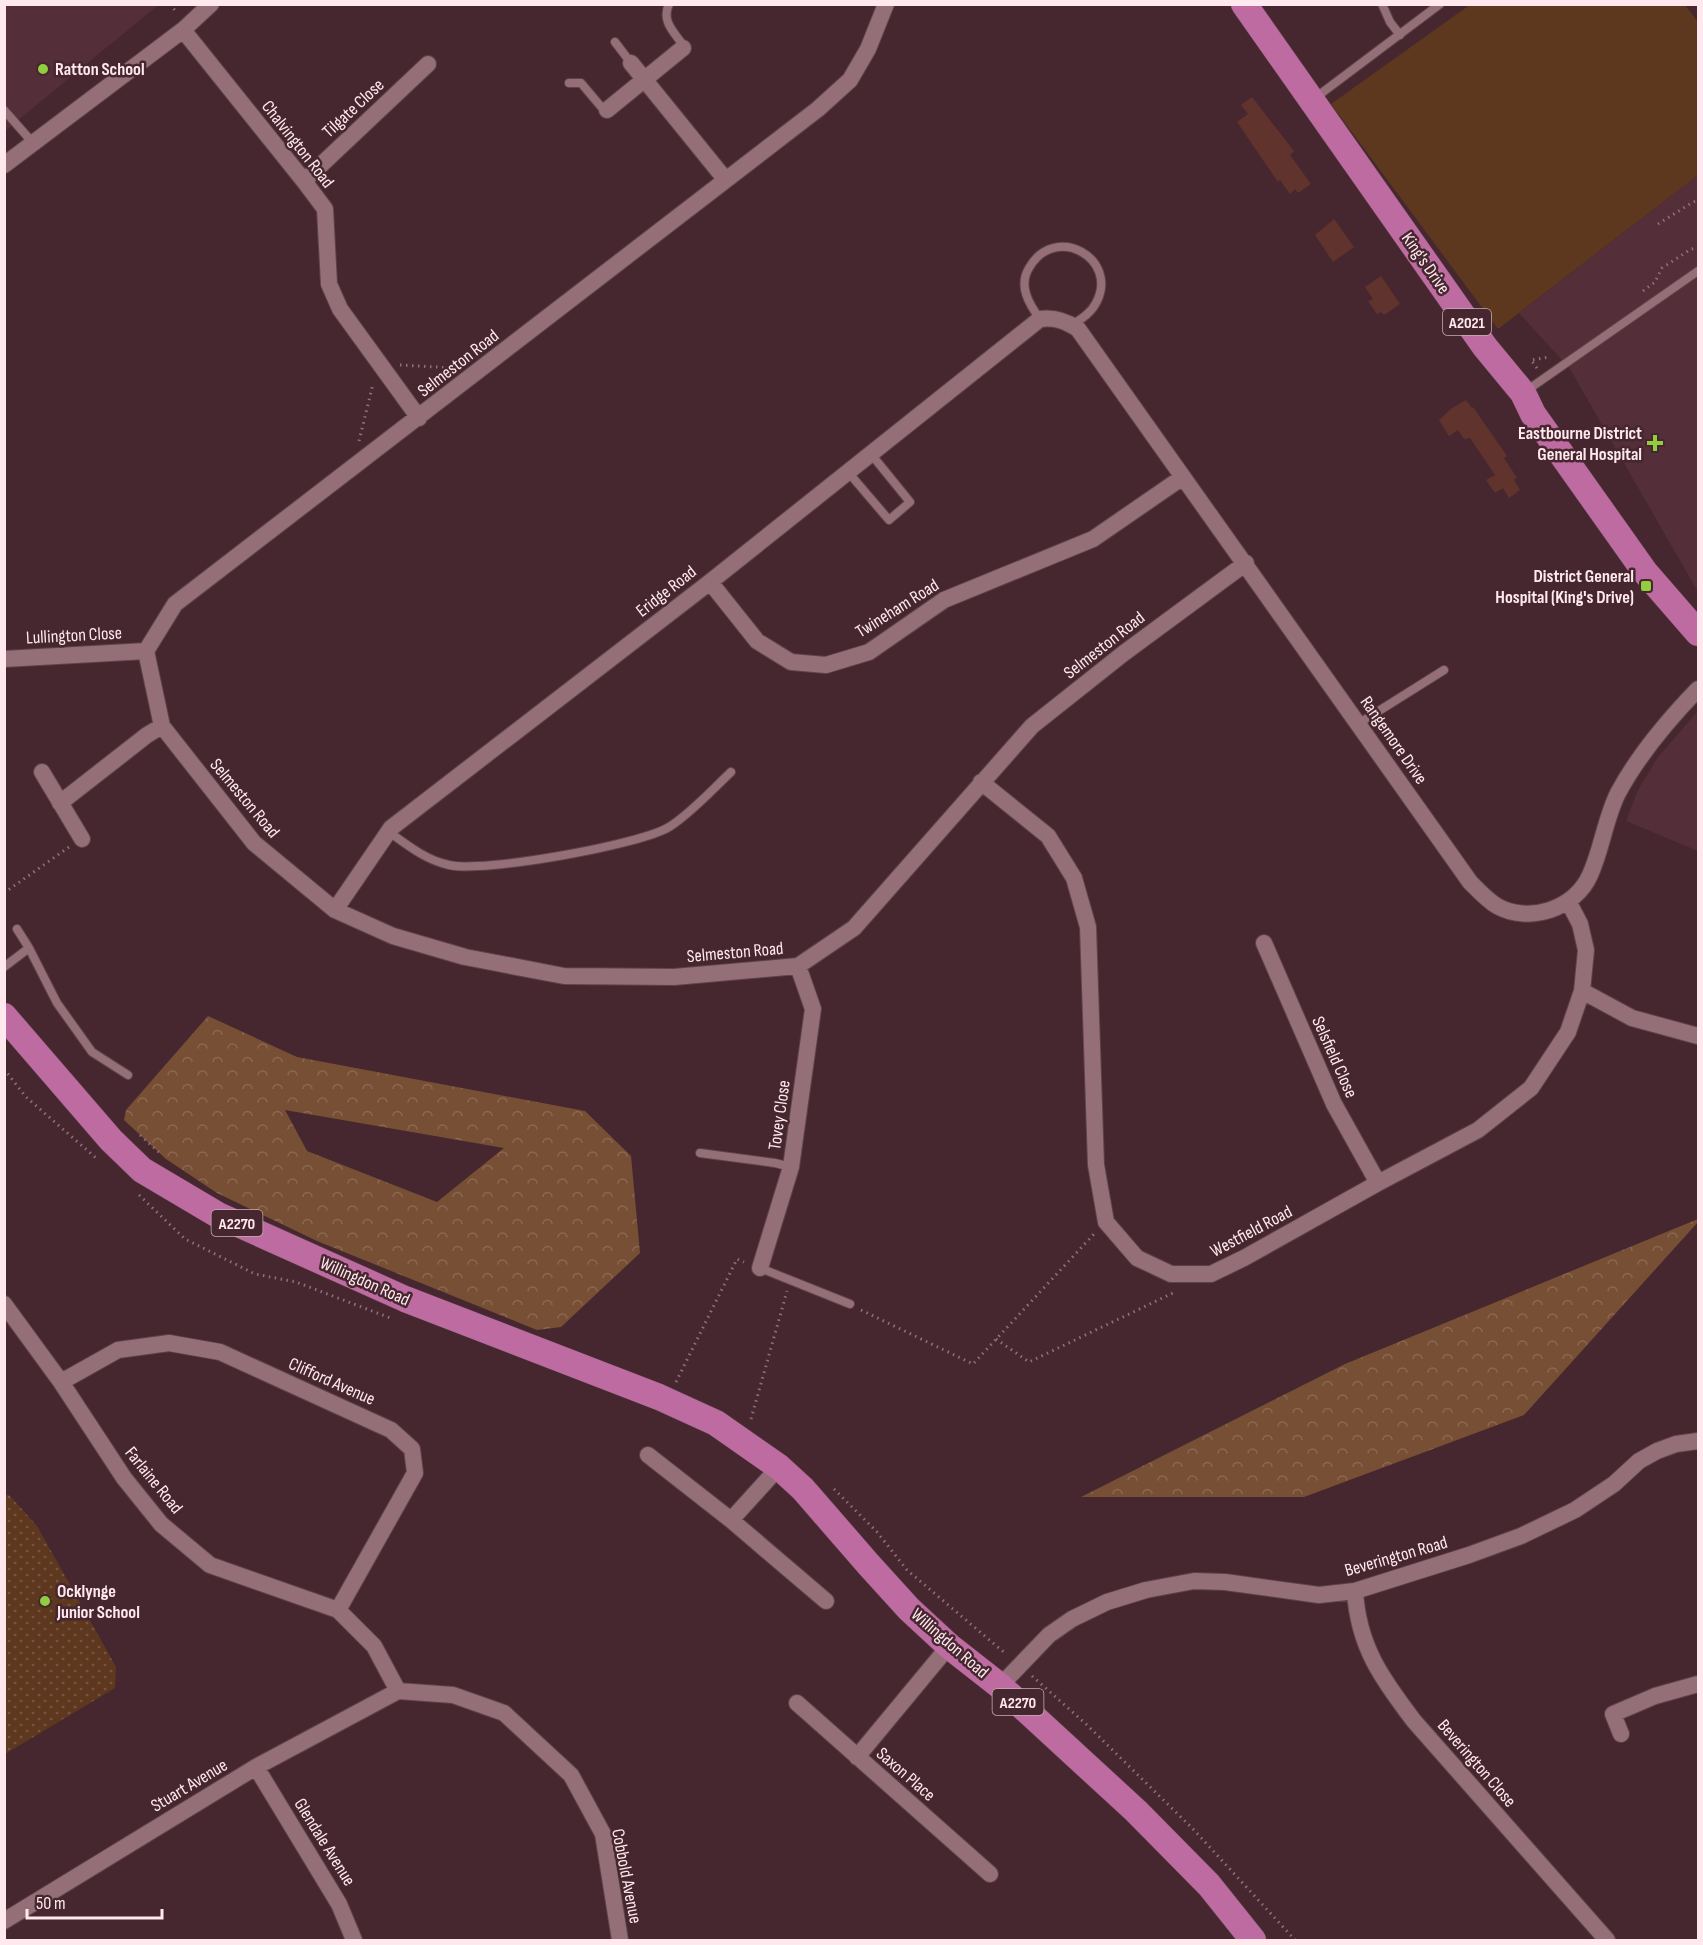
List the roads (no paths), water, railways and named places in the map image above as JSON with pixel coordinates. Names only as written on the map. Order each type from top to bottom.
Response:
[{"type":"main road","name":"King's Drive","points":[[1244,4],[1485,347],[1523,393],[1533,414],[1645,572],[1698,633]]},
{"type":"main road","name":"Willingdon Road","points":[[4,1016],[111,1140],[142,1170],[218,1215],[405,1299],[659,1397],[716,1423],[779,1467],[802,1489],[909,1609],[1000,1686],[1136,1811],[1209,1885],[1253,1941]]},
{"type":"street","points":[[4,165],[183,30],[211,4]]},
{"type":"street","name":"Selmeston Road","points":[[886,4],[868,49],[850,80],[818,109],[175,604],[146,651],[162,726],[254,843],[335,910],[393,936],[465,957],[564,976],[674,977],[798,966],[855,928],[1032,726],[1124,652],[1246,564]]},
{"type":"street","name":"Chalvington Road","points":[[183,30],[325,209],[329,284],[340,309],[419,418]]},
{"type":"street","points":[[607,110],[683,48]]},
{"type":"street","points":[[631,63],[725,179]]},
{"type":"street","name":"Tilgate Close","points":[[304,181],[428,64]]},
{"type":"street","points":[[1040,319],[1051,318],[1072,325]]},
{"type":"street","name":"Eridge Road","points":[[335,910],[389,832],[410,814],[710,582],[1040,319]]},
{"type":"street","name":"Rangemore Drive","points":[[1072,325],[1078,329],[1246,564],[1470,882],[1496,905],[1521,913],[1536,914],[1568,902],[1580,891],[1589,877],[1617,795],[1673,715],[1698,689]]},
{"type":"street","name":"Twineham Road","points":[[710,582],[757,641],[791,662],[826,665],[869,652],[944,600],[1093,539],[1183,477]]},
{"type":"street","name":"Lullington Close","points":[[4,658],[146,651]]},
{"type":"street","points":[[60,803],[147,735],[162,726]]},
{"type":"street","points":[[42,772],[82,839]]},
{"type":"street","name":"Westfield Road","points":[[981,782],[1048,836],[1074,878],[1088,927],[1096,1165],[1106,1222],[1137,1258],[1171,1274],[1211,1274],[1478,1130],[1531,1088],[1568,1032],[1582,991],[1586,950],[1580,924],[1568,902]]},
{"type":"street","name":"Selsfield Close","points":[[1264,943],[1334,1104],[1378,1183]]},
{"type":"street","name":"Tovey Close","points":[[760,1268],[791,1167],[813,1009],[798,966]]},
{"type":"street","points":[[1582,991],[1632,1018],[1698,1036]]},
{"type":"street","name":"Farlaine Road","points":[[4,1304],[61,1382],[124,1478],[161,1524],[210,1565],[338,1610],[374,1646],[398,1692]]},
{"type":"street","name":"Clifford Avenue","points":[[61,1382],[118,1350],[169,1343],[220,1352],[392,1430],[411,1449],[415,1473],[338,1610]]},
{"type":"street","name":"Beverington Road","points":[[1000,1686],[1049,1635],[1107,1602],[1146,1590],[1194,1581],[1224,1582],[1319,1595],[1355,1591],[1521,1536],[1575,1510],[1614,1484],[1639,1461],[1657,1451],[1676,1444],[1698,1441]]},
{"type":"street","points":[[648,1455],[731,1520],[826,1601]]},
{"type":"street","points":[[731,1520],[779,1467]]},
{"type":"street","name":"Beverington Close","points":[[1355,1591],[1368,1652],[1388,1687],[1414,1721],[1606,1941]]},
{"type":"street","points":[[857,1757],[950,1646]]},
{"type":"street","points":[[1621,1734],[1613,1714],[1655,1696],[1698,1684]]},
{"type":"street","name":"Stuart Avenue","points":[[4,1921],[256,1767],[398,1692]]},
{"type":"street","name":"Cobbold Avenue","points":[[398,1692],[453,1695],[504,1713],[571,1775],[603,1834],[620,1941]]},
{"type":"street","name":"Saxon Place","points":[[797,1703],[990,1874]]},
{"type":"street","name":"Glendale Avenue","points":[[256,1767],[339,1904],[354,1941]]},
{"type":"lane","points":[[669,4],[666,10],[666,21],[683,48]]},
{"type":"lane","points":[[1382,4],[1390,22],[1400,35]]},
{"type":"lane","points":[[1312,100],[1440,4]]},
{"type":"lane","points":[[615,42],[631,63]]},
{"type":"lane","points":[[569,82],[581,83],[603,109],[607,110]]},
{"type":"lane","points":[[4,110],[33,143]]},
{"type":"lane","points":[[1040,319],[1030,305],[1025,292],[1026,272],[1033,260],[1041,253],[1053,247],[1066,246],[1076,248],[1087,255],[1095,263],[1100,275],[1101,293],[1095,305],[1072,325]]},
{"type":"lane","points":[[1523,393],[1698,271]]},
{"type":"lane","points":[[848,472],[889,520],[910,502],[871,454]]},
{"type":"lane","points":[[1358,723],[1444,670]]},
{"type":"lane","points":[[389,832],[421,855],[450,866],[495,866],[608,846],[655,835],[671,826],[731,772]]},
{"type":"lane","points":[[17,929],[57,1003],[92,1052],[128,1075]]},
{"type":"lane","points":[[4,968],[29,948]]},
{"type":"lane","points":[[700,1153],[791,1167]]},
{"type":"lane","points":[[760,1268],[850,1305]]},
{"type":"place","name":"Ratton School","points":[[43,69]]},
{"type":"place","name":"Eastbourne District General Hospital","points":[[1655,443]]},
{"type":"place","name":"District General Hospital (King's Drive)","points":[[1646,586]]},
{"type":"place","name":"Ocklynge Junior School","points":[[45,1601]]}]
